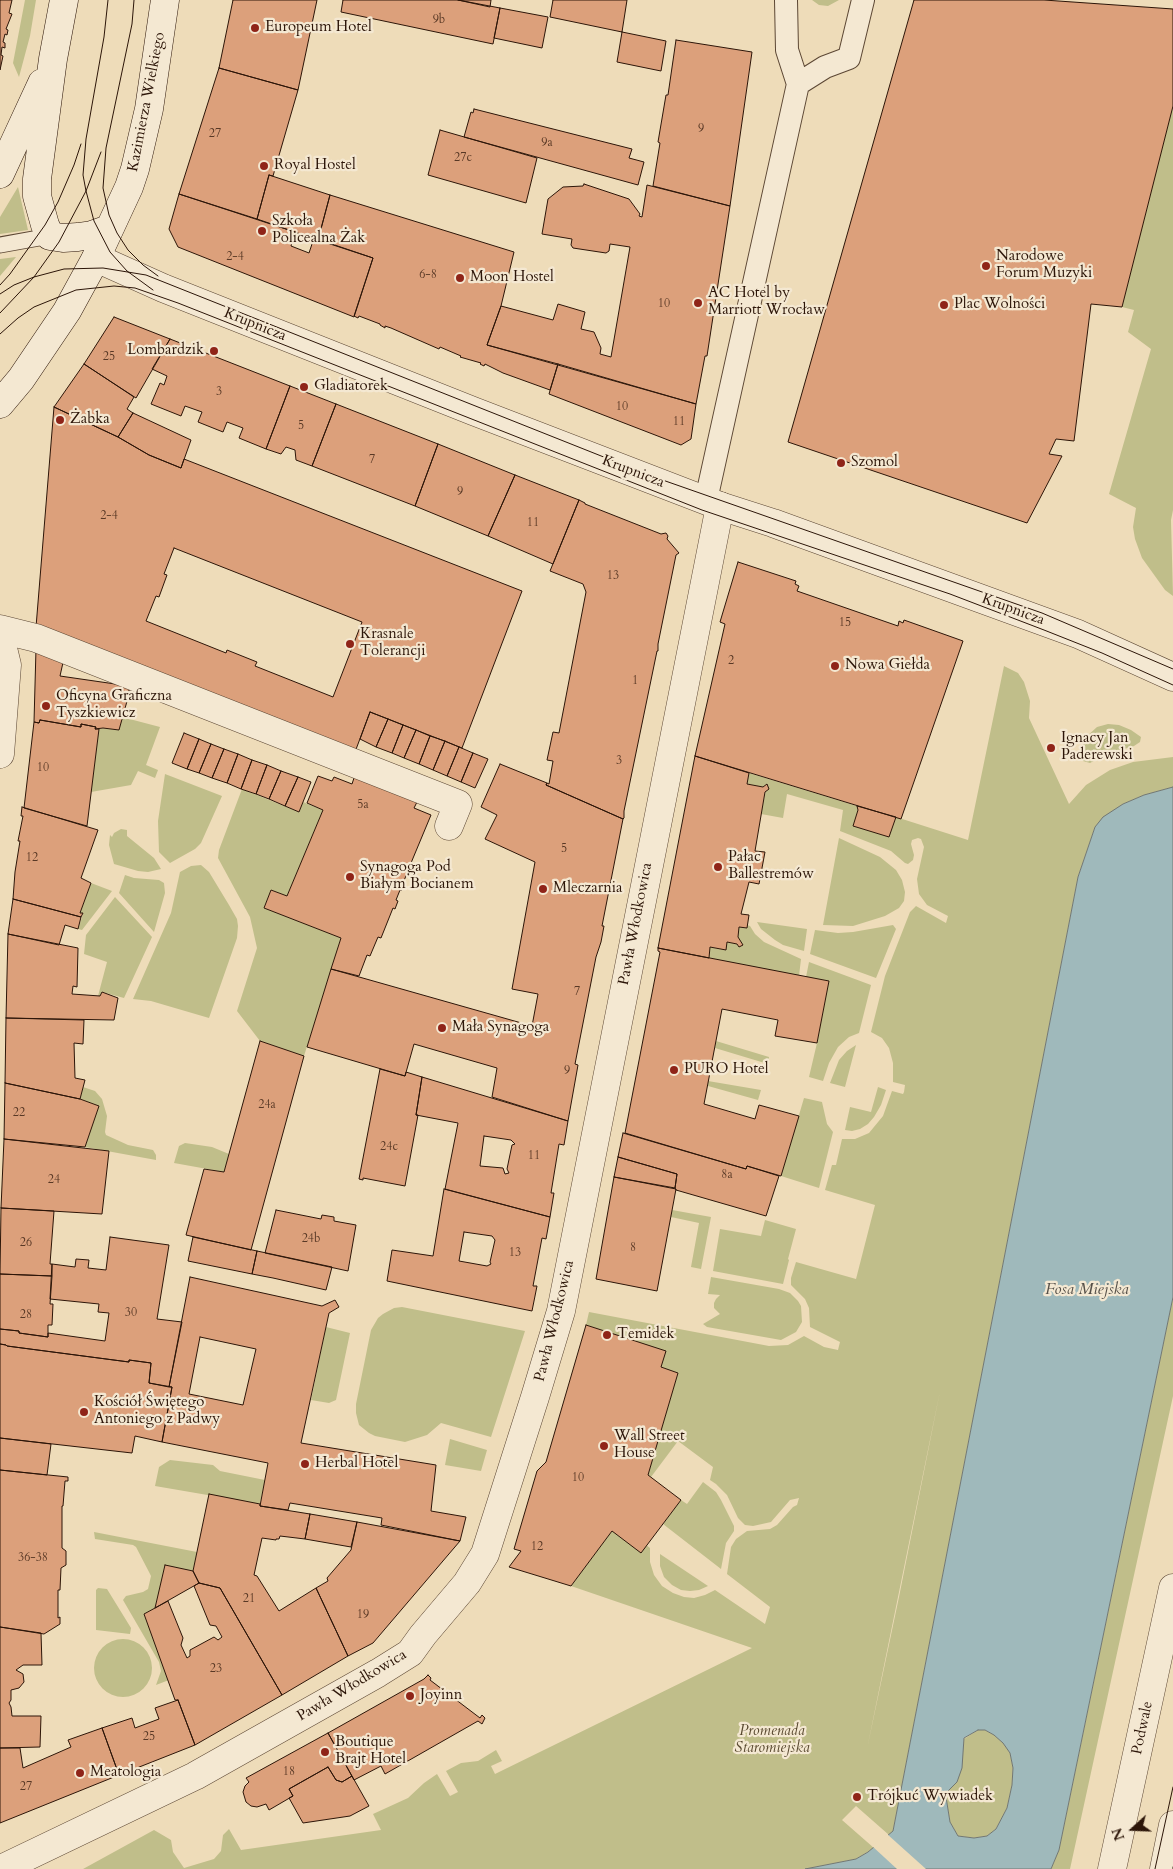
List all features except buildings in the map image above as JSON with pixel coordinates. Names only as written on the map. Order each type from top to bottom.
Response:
[{"type":"street","points":[[64,0],[53,59],[36,187],[38,202],[50,236],[63,238],[78,237],[92,235],[109,228]]},
{"type":"street","name":"Kazimierza Wielkiego","points":[[0,404],[26,373],[67,311],[96,258],[135,170],[149,109],[165,0]]},
{"type":"street","points":[[713,503],[798,84],[787,50],[786,0]]},
{"type":"street","points":[[798,84],[825,67],[849,58],[862,0]]},
{"type":"street","points":[[0,174],[53,59]]},
{"type":"street","name":"Krupnicza","points":[[96,258],[163,288],[343,360],[713,503],[774,523],[1078,634],[1173,677]]},
{"type":"street","name":"Pawła Włodkowica","points":[[1,1869],[195,1776],[410,1653],[467,1583],[485,1554],[561,1311],[713,503]]},
{"type":"street","points":[[0,629],[36,638],[458,804],[449,826]]},
{"type":"street","points":[[0,636],[7,665],[0,754]]},
{"type":"street","name":"Podwale","points":[[1112,1869],[1173,1588]]},
{"type":"street","points":[[1164,1869],[1173,1825]]},
{"type":"lane","points":[[0,245],[50,236]]},
{"type":"green space","points":[[25,0],[36,0],[30,36],[19,77],[13,63]]},
{"type":"green space","points":[[812,0],[839,0],[828,6],[819,5]]},
{"type":"green space","points":[[1173,106],[1173,510],[1171,520],[1173,596],[1165,590],[1142,558],[1133,527],[1136,508],[1109,494],[1151,349],[1128,332],[1134,310],[1122,307]]},
{"type":"green space","points":[[18,187],[28,230],[0,234],[0,217]]},
{"type":"green space","points":[[16,257],[0,276],[0,259]]},
{"type":"green space","name":"Promenada Staromiejska","points":[[1004,666],[1018,673],[1024,682],[1030,701],[1029,718],[1069,804],[1086,785],[1110,770],[1133,762],[1173,757],[1173,787],[1144,795],[1123,804],[1095,827],[1078,877],[893,1831],[889,1835],[856,1806],[842,1820],[874,1848],[856,1859],[805,1869],[83,1869],[154,1830],[171,1840],[173,1852],[184,1868],[214,1859],[221,1851],[223,1835],[229,1829],[241,1850],[381,1830],[373,1814],[408,1798],[437,1774],[450,1796],[458,1792],[446,1771],[461,1763],[478,1761],[496,1750],[502,1761],[491,1766],[495,1774],[752,1648],[571,1586],[612,1531],[641,1552],[646,1545],[650,1548],[650,1562],[654,1575],[662,1586],[673,1593],[694,1598],[715,1590],[765,1624],[770,1607],[727,1574],[731,1547],[736,1539],[747,1531],[770,1529],[777,1525],[797,1505],[799,1498],[790,1500],[771,1522],[753,1526],[745,1525],[738,1518],[727,1495],[710,1480],[713,1467],[678,1441],[651,1477],[648,1475],[678,1373],[661,1367],[665,1351],[586,1325],[589,1312],[769,1346],[788,1345],[804,1336],[824,1347],[838,1350],[840,1342],[810,1327],[809,1308],[805,1299],[791,1285],[791,1278],[796,1262],[856,1279],[875,1205],[825,1190],[832,1165],[836,1165],[842,1139],[855,1139],[869,1133],[883,1116],[892,1091],[903,1094],[904,1092],[905,1085],[893,1082],[893,1063],[889,1048],[882,1038],[871,1032],[885,976],[910,912],[916,906],[946,923],[948,916],[927,905],[919,894],[917,879],[924,847],[921,839],[912,840],[911,844],[914,855],[913,860],[908,864],[891,851],[840,831],[843,810],[787,794],[783,818],[761,814],[767,785],[763,787],[747,784],[749,773],[857,806],[858,810],[853,826],[889,837],[896,817],[968,840]],"holes":[[[940,1391],[899,1597],[867,1749]]]},
{"type":"green space","points":[[122,717],[160,727],[146,765],[158,770],[155,778],[138,771],[131,785],[91,792],[99,729],[119,730]]},
{"type":"green space","points":[[1108,724],[1119,725],[1131,730],[1141,737],[1140,742],[1134,746],[1107,754],[1090,763],[1083,761],[1080,750],[1086,737],[1097,727]]},
{"type":"green space","points":[[165,774],[222,796],[201,843],[195,849],[170,863],[159,852],[158,821]]},
{"type":"green space","points":[[242,789],[299,812],[303,802],[323,810],[287,896],[271,890],[264,908],[341,938],[304,1056],[260,1041],[237,1011],[257,948],[250,917],[218,858],[219,850]]},
{"type":"green space","points":[[121,829],[127,830],[127,836],[154,858],[161,869],[148,872],[138,871],[114,864],[109,845],[110,835],[112,837],[114,833]]},
{"type":"green space","points":[[839,838],[880,857],[896,870],[902,880],[905,892],[904,901],[899,908],[885,916],[853,926],[823,925]]},
{"type":"green space","points":[[201,865],[209,872],[237,919],[238,926],[237,938],[209,1018],[151,1001],[133,999],[171,913],[180,872],[191,866]]},
{"type":"green space","points":[[125,875],[134,878],[159,880],[164,883],[165,893],[154,932],[119,893]]},
{"type":"green space","points":[[91,883],[112,891],[82,930],[78,929],[83,914],[80,913]]},
{"type":"green space","points":[[115,897],[152,937],[124,998],[102,992],[98,996],[107,962],[84,954],[86,935]]},
{"type":"green space","points":[[757,922],[807,929],[804,951],[783,945],[761,929]]},
{"type":"green space","points":[[747,925],[764,942],[801,959],[799,976],[709,958],[710,947],[725,950],[727,942],[737,944],[739,947],[742,945],[738,937],[739,927],[747,928]]},
{"type":"green space","points":[[893,925],[896,929],[876,978],[810,954],[815,930],[838,933]]},
{"type":"green space","points":[[809,962],[871,985],[859,1033],[849,1037],[838,1047],[829,1063],[823,1081],[809,1077],[829,981],[806,977]]},
{"type":"green space","points":[[716,1041],[769,1057],[768,1064],[715,1048]]},
{"type":"green space","points":[[856,1045],[845,1087],[830,1083],[839,1060]]},
{"type":"green space","points":[[708,1081],[761,1090],[758,1100],[708,1086]]},
{"type":"green space","points":[[83,1087],[95,1091],[102,1099],[107,1116],[106,1135],[128,1145],[153,1150],[156,1160],[85,1147],[99,1106],[80,1099]]},
{"type":"green space","points":[[878,1087],[886,1090],[881,1105],[874,1117],[860,1129],[845,1130],[850,1107],[871,1112]]},
{"type":"green space","points":[[804,1098],[822,1102],[827,1124],[833,1132],[819,1188],[781,1176]]},
{"type":"green space","points":[[185,1143],[212,1147],[229,1154],[224,1172],[174,1163],[179,1146]]},
{"type":"green space","points":[[672,1210],[711,1217],[701,1269],[691,1267],[699,1223],[671,1217]]},
{"type":"green space","points":[[765,1220],[796,1229],[783,1284],[713,1271],[720,1229],[761,1236]]},
{"type":"green space","points":[[711,1277],[779,1289],[790,1293],[801,1306],[802,1322],[796,1332],[781,1340],[707,1327],[703,1324],[720,1314],[714,1308],[714,1303],[720,1295],[708,1294]]},
{"type":"green space","points":[[1173,1297],[1173,1396],[1070,1869],[1051,1869],[1059,1850]]},
{"type":"green space","points":[[402,1307],[525,1331],[491,1437],[441,1423],[427,1435],[405,1442],[375,1436],[359,1425],[356,1404],[371,1330],[378,1318],[383,1314],[394,1308]]},
{"type":"green space","points":[[326,1327],[350,1333],[336,1400],[329,1403],[311,1400]]},
{"type":"green space","points":[[450,1439],[487,1450],[481,1471],[445,1465]]},
{"type":"green space","points":[[170,1460],[213,1465],[220,1471],[265,1480],[260,1504],[155,1486],[159,1467]]},
{"type":"green space","points":[[703,1482],[716,1492],[734,1526],[734,1531],[726,1543],[721,1569],[663,1524],[681,1500],[687,1504]]},
{"type":"green space","points":[[94,1532],[197,1552],[193,1571],[165,1566],[155,1608],[144,1614],[169,1680],[156,1685],[161,1671],[159,1662],[123,1600],[126,1596],[148,1589],[151,1576],[149,1572],[136,1547],[95,1539]]},
{"type":"green space","points":[[660,1554],[708,1586],[690,1591],[681,1590],[672,1585],[664,1577],[660,1566]]},
{"type":"green space","points":[[98,1588],[107,1589],[131,1628],[130,1634],[96,1630],[96,1590]]},
{"type":"green space","points":[[123,1639],[139,1644],[147,1652],[152,1668],[147,1684],[139,1692],[123,1697],[107,1692],[99,1684],[94,1668],[99,1652],[107,1644]]},
{"type":"green space","points":[[978,1730],[985,1730],[1003,1742],[1010,1753],[1013,1768],[1012,1785],[1007,1808],[996,1829],[987,1836],[974,1838],[958,1836],[950,1822],[946,1797],[948,1791],[957,1782],[964,1739]]},
{"type":"water","name":"Fosa Miejska","points":[[1173,787],[1173,1297],[1059,1850],[1051,1869],[805,1869],[856,1859],[868,1852],[893,1831],[1078,877],[1095,827],[1103,817],[1123,804],[1144,795]],"holes":[[[978,1730],[985,1730],[1003,1743],[1010,1753],[1013,1768],[1012,1785],[1007,1808],[996,1829],[987,1836],[974,1838],[958,1836],[950,1822],[946,1797],[948,1791],[957,1782],[962,1768],[964,1738]]]},
{"type":"pier","points":[[887,1834],[926,1869],[897,1869],[872,1846]]},
{"type":"tram line","points":[[108,0],[104,37],[86,139],[83,175],[94,221],[110,252],[127,271],[153,290]]},
{"type":"tram line","points":[[134,0],[132,24],[106,148],[103,188],[109,215],[117,233],[128,250],[143,265],[158,276]]},
{"type":"tram line","points":[[0,285],[45,225],[58,202],[81,144]]},
{"type":"tram line","points":[[0,313],[34,277],[59,242],[86,191],[101,152]]},
{"type":"tram line","points":[[0,294],[14,285],[34,277],[64,269],[103,268],[146,275],[654,477],[1042,613],[1173,669]]},
{"type":"tram line","points":[[0,334],[34,307],[76,290],[114,286],[135,288],[178,303],[702,510],[950,594],[1102,653],[1173,685]]},
{"type":"tram line","points":[[1155,1869],[1173,1787]]},
{"type":"place","name":"Europeum Hotel","points":[[255,28]]},
{"type":"place","name":"Royal Hostel","points":[[264,166]]},
{"type":"place","name":"Szkoła Policealna Żak","points":[[262,231]]},
{"type":"place","name":"Narodowe Forum Muzyki","points":[[986,266]]},
{"type":"place","name":"Moon Hostel","points":[[460,278]]},
{"type":"place","name":"AC Hotel by Marriott Wrocław","points":[[698,303]]},
{"type":"place","name":"Plac Wolności","points":[[944,305]]},
{"type":"place","name":"Lombardzik","points":[[214,351]]},
{"type":"place","name":"Gladiatorek","points":[[304,387]]},
{"type":"place","name":"Żabka","points":[[60,420]]},
{"type":"place","name":"Szomol","points":[[841,463]]},
{"type":"place","name":"Krasnale Tolerancji","points":[[350,644]]},
{"type":"place","name":"Nowa Giełda","points":[[835,666]]},
{"type":"place","name":"Oficyna Graficzna Tyszkiewicz","points":[[46,706]]},
{"type":"place","name":"Ignacy Jan Paderewski","points":[[1051,748]]},
{"type":"place","name":"Pałac Ballestremów","points":[[718,867]]},
{"type":"place","name":"Synagoga Pod Białym Bocianem","points":[[350,877]]},
{"type":"place","name":"Mleczarnia","points":[[543,889]]},
{"type":"place","name":"Mała Synagoga","points":[[442,1028]]},
{"type":"place","name":"PURO Hotel","points":[[674,1070]]},
{"type":"place","name":"Temidek","points":[[607,1335]]},
{"type":"place","name":"Kościół Świętego Antoniego z Padwy","points":[[84,1412]]},
{"type":"place","name":"Wall Street House","points":[[604,1446]]},
{"type":"place","name":"Herbal Hotel","points":[[305,1464]]},
{"type":"place","name":"Joyinn","points":[[410,1696]]},
{"type":"place","name":"Boutique Brajt Hotel","points":[[325,1752]]},
{"type":"place","name":"Meatologia","points":[[80,1773]]},
{"type":"place","name":"Trójkuć Wywiadek","points":[[857,1797]]}]
